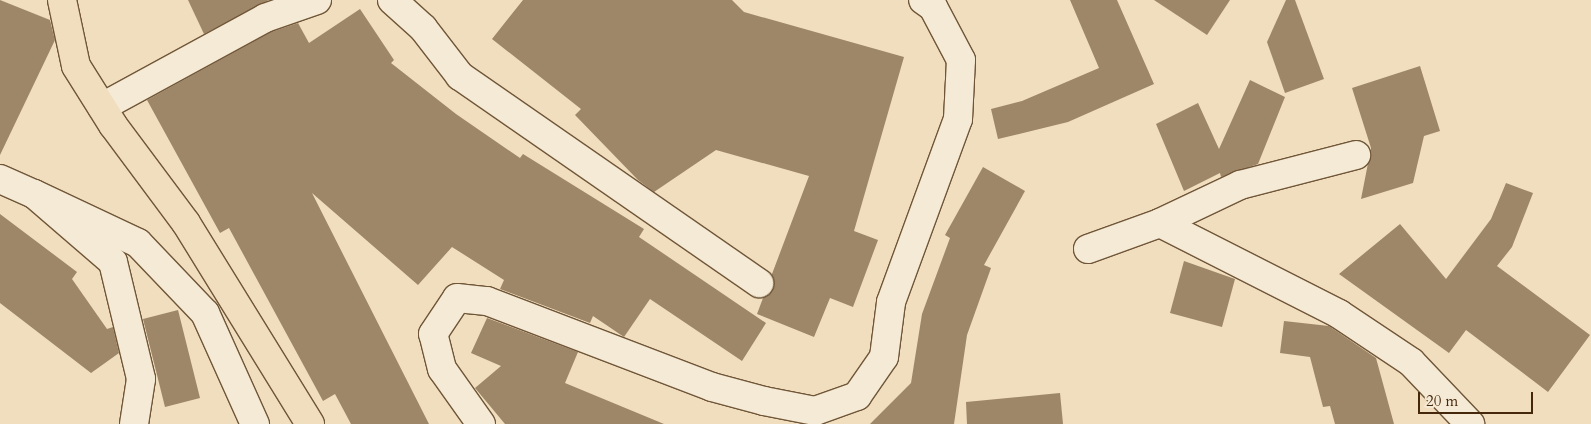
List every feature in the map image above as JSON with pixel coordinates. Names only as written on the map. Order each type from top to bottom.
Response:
[{"type":"main road","points":[[62,0],[76,66],[102,107],[186,223],[310,424]]},
{"type":"street","points":[[102,107],[264,18],[317,0]]},
{"type":"street","points":[[392,0],[423,28],[460,76],[759,283]]},
{"type":"street","points":[[481,424],[442,370],[433,334],[457,298],[487,301],[712,387],[764,401],[815,411],[856,396],[884,357],[892,302],[958,119],[961,60],[933,7],[923,0]]},
{"type":"street","points":[[1088,249],[1160,223],[1240,185],[1356,155]]},
{"type":"street","points":[[0,179],[138,243],[204,313],[255,424]]},
{"type":"street","points":[[34,194],[113,262],[141,379],[134,424]]},
{"type":"street","points":[[1160,223],[1339,314],[1411,362],[1470,424]]},
{"type":"building","points":[[0,0],[50,20],[55,40],[0,155]]},
{"type":"building","points":[[188,0],[269,0],[204,34]]},
{"type":"building","points":[[523,0],[732,0],[744,12],[904,57],[854,231],[878,240],[853,307],[830,298],[814,337],[757,314],[763,298],[772,291],[772,274],[809,176],[716,150],[654,192],[638,180],[575,115],[581,109],[492,39]]},
{"type":"building","points":[[1070,0],[1117,0],[1154,84],[1068,122],[998,139],[991,109],[1022,101],[1099,68]]},
{"type":"building","points":[[1154,0],[1230,0],[1207,35]]},
{"type":"building","points":[[1286,0],[1295,0],[1324,79],[1285,93],[1267,42]]},
{"type":"building","points":[[360,9],[394,60],[391,63],[456,114],[520,158],[523,154],[644,229],[639,237],[766,323],[742,361],[650,299],[624,337],[593,316],[590,323],[500,289],[504,280],[452,247],[418,285],[312,193],[429,424],[351,424],[335,394],[323,401],[229,228],[220,233],[147,100],[271,32],[298,23],[309,43]]},
{"type":"building","points":[[1420,66],[1440,131],[1424,136],[1413,183],[1361,199],[1371,148],[1352,88]]},
{"type":"building","points":[[1250,80],[1285,97],[1258,164],[1221,177],[1220,173],[1184,191],[1156,124],[1198,103],[1219,149]]},
{"type":"building","points":[[983,167],[1025,191],[984,265],[991,268],[967,335],[954,424],[870,424],[911,383],[922,314],[950,238],[945,235]]},
{"type":"building","points":[[1506,183],[1533,193],[1512,247],[1497,266],[1590,335],[1548,392],[1466,330],[1449,353],[1339,274],[1400,224],[1446,279],[1491,219]]},
{"type":"building","points":[[0,214],[77,272],[72,279],[107,329],[113,327],[119,353],[91,373],[0,303]]},
{"type":"building","points":[[1184,261],[1235,279],[1222,327],[1170,313]]},
{"type":"building","points":[[178,310],[200,398],[165,407],[143,319]]},
{"type":"building","points":[[487,318],[578,352],[565,383],[664,424],[505,424],[475,388],[501,366],[471,353]]},
{"type":"building","points":[[1284,321],[1329,326],[1376,358],[1394,424],[1335,424],[1330,406],[1323,407],[1310,357],[1280,353]]},
{"type":"building","points":[[1060,393],[1063,424],[967,424],[966,402]]}]
